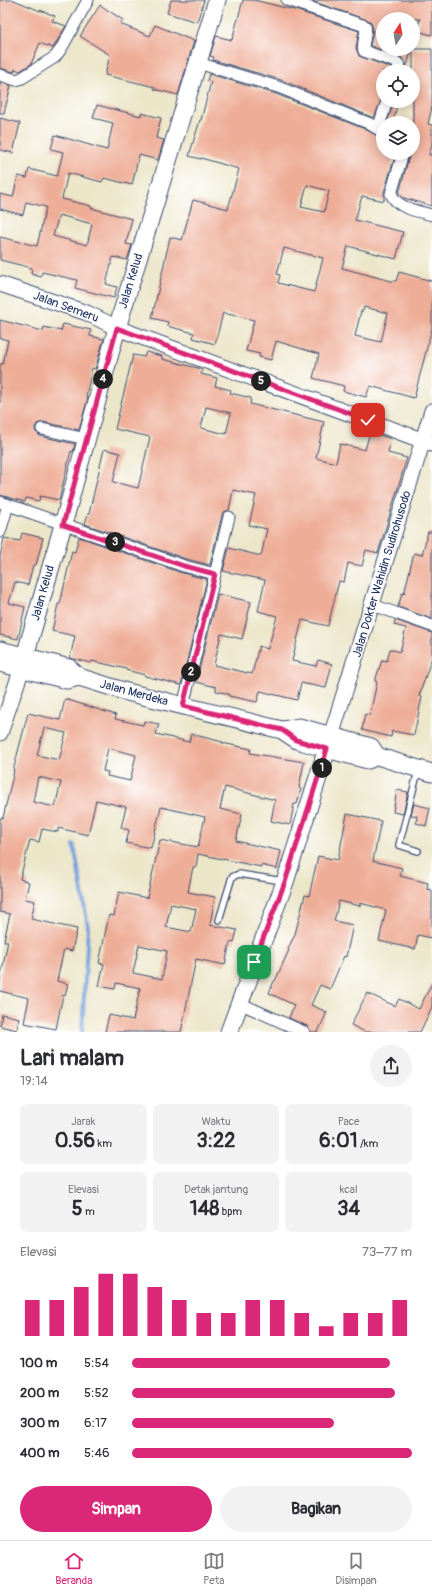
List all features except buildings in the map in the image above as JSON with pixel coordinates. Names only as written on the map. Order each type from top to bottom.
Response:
[{"type":"main road","name":"Jalan Kelud","points":[[23,662],[63,525],[117,328],[217,0]]},
{"type":"main road","name":"Jalan Semeru","points":[[0,284],[86,313],[117,328],[428,442]]},
{"type":"main road","name":"Jalan Dokter Wahidin Sudirohusodo","points":[[329,743],[373,605],[428,442],[432,411]]},
{"type":"main road","name":"Jalan Merdeka","points":[[0,650],[23,662]]},
{"type":"main road","name":"Jalan Merdeka","points":[[0,663],[23,662],[69,668],[79,677],[127,692],[282,730],[299,727],[329,743],[371,748],[377,756],[425,771]]},
{"type":"main road","points":[[0,733],[23,662]]},
{"type":"main road","points":[[229,1032],[285,882],[329,743]]},
{"type":"street","points":[[0,75],[16,80],[22,78],[55,57],[88,0]]},
{"type":"street","points":[[287,0],[365,26],[366,32],[362,46],[364,51],[398,64]]},
{"type":"street","points":[[198,63],[278,87],[368,123],[376,128]]},
{"type":"street","points":[[400,160],[391,194],[396,201],[407,208],[432,215]]},
{"type":"street","points":[[42,429],[86,439]]},
{"type":"street","points":[[0,532],[4,504],[184,566],[215,574]]},
{"type":"street","points":[[183,706],[229,517]]},
{"type":"street","points":[[373,605],[432,626]]},
{"type":"street","points":[[239,1003],[304,1032]]},
{"type":"lane","points":[[418,851],[399,845],[425,771]]},
{"type":"lane","points":[[219,920],[232,878],[239,874],[285,882]]},
{"type":"waterway","points":[[74,845],[88,927],[82,1032]]},
{"type":"route","points":[[254,962],[285,882],[323,766],[327,749],[296,740],[282,730],[183,706],[215,574],[184,566],[63,525],[117,328],[368,420]]}]
